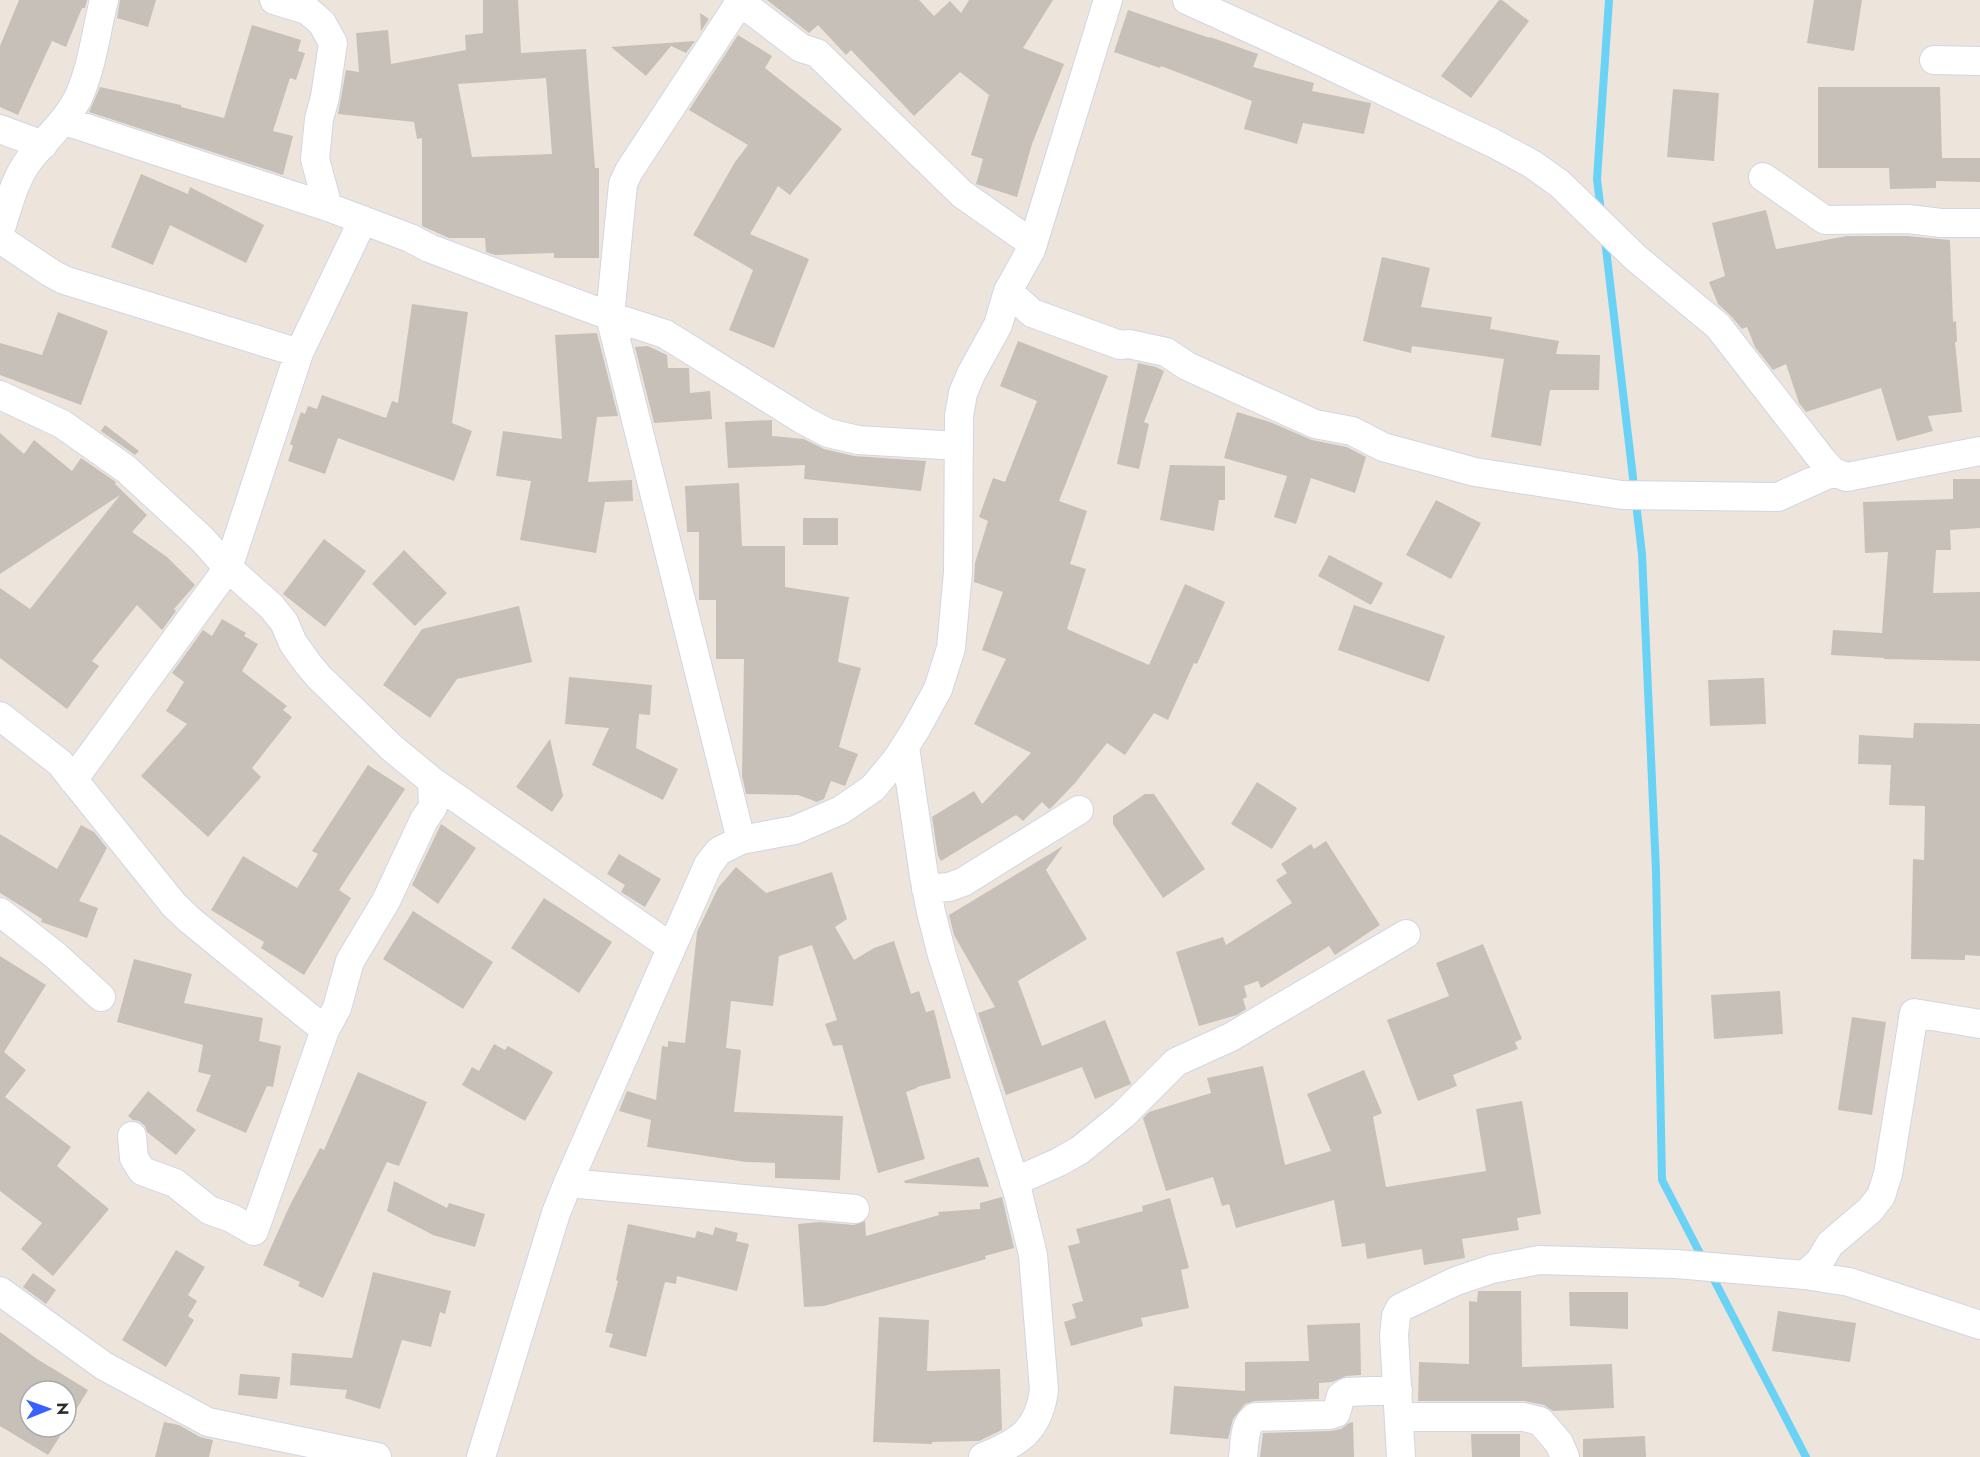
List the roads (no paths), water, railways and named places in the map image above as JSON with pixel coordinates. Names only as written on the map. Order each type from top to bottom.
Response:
[{"type":"street","points":[[0,231],[19,177],[28,160],[65,121],[78,97],[89,64],[104,0]]},
{"type":"street","points":[[273,0],[307,10],[322,23],[333,43],[325,97],[319,119],[315,159],[328,207]]},
{"type":"street","points":[[481,1457],[556,1213],[708,865],[719,851],[741,840],[795,830],[841,810],[873,788],[905,747],[938,689],[951,648],[957,596],[959,416],[963,393],[980,356],[998,325],[1008,291],[1033,244],[1108,0]]},
{"type":"street","points":[[1187,0],[1493,143],[1532,164],[1560,184],[1636,258],[1718,326],[1833,472],[1847,477],[1980,451]]},
{"type":"street","points":[[741,840],[610,316],[623,184],[629,171],[739,1],[801,48],[817,53],[962,194],[1033,244]]},
{"type":"street","points":[[1934,60],[1980,62]]},
{"type":"street","points":[[65,121],[328,207],[411,238],[429,248],[610,316],[665,334],[828,433],[858,440],[959,446]]},
{"type":"street","points":[[0,129],[43,145]]},
{"type":"street","points":[[1763,177],[1825,220],[1908,219],[1941,223],[1980,223]]},
{"type":"street","points":[[73,780],[228,568],[299,353],[363,220]]},
{"type":"street","points":[[0,239],[64,280],[299,353]]},
{"type":"street","points":[[1008,291],[1032,313],[1120,345],[1129,344],[1166,352],[1187,366],[1315,424],[1352,431],[1383,447],[1475,472],[1622,495],[1778,497],[1833,472]]},
{"type":"street","points":[[0,395],[62,424],[126,469],[202,539],[228,568],[271,606],[284,622],[293,643],[319,678],[392,748],[432,781],[671,947]]},
{"type":"street","points":[[0,716],[60,763],[174,905],[325,1030]]},
{"type":"street","points":[[905,747],[926,889],[942,955],[1014,1182],[1033,1255],[1044,1390],[1042,1402],[1036,1421],[1026,1433],[1010,1444],[983,1457]]},
{"type":"street","points":[[132,1136],[136,1163],[142,1171],[175,1183],[209,1210],[231,1218],[254,1231],[325,1030],[337,1008],[350,961],[386,901],[424,820],[433,807],[432,781]]},
{"type":"street","points":[[926,889],[950,887],[963,882],[1079,810]]},
{"type":"street","points":[[0,912],[55,955],[101,997]]},
{"type":"street","points":[[1014,1182],[1080,1150],[1123,1115],[1176,1062],[1232,1037],[1406,934]]},
{"type":"street","points":[[1804,1275],[1820,1261],[1830,1244],[1863,1218],[1881,1196],[1888,1174],[1914,1013],[1980,1024]]},
{"type":"street","points":[[568,1184],[855,1209]]},
{"type":"street","points":[[1401,1457],[1394,1335],[1396,1316],[1400,1308],[1456,1281],[1492,1269],[1539,1260],[1676,1264],[1804,1275],[1849,1281],[1980,1324]]},
{"type":"street","points":[[0,1291],[104,1365],[208,1422],[377,1457]]},
{"type":"street","points":[[1243,1457],[1247,1426],[1255,1417],[1329,1415],[1336,1413],[1341,1396],[1347,1392],[1399,1404],[1524,1417],[1540,1421],[1554,1437],[1565,1457]]},
{"type":"waterway","points":[[1601,212],[1597,179],[1609,0]]},
{"type":"waterway","points":[[1605,240],[1642,554],[1656,871],[1662,1180],[1704,1261]]},
{"type":"waterway","points":[[1710,1272],[1806,1457]]}]
